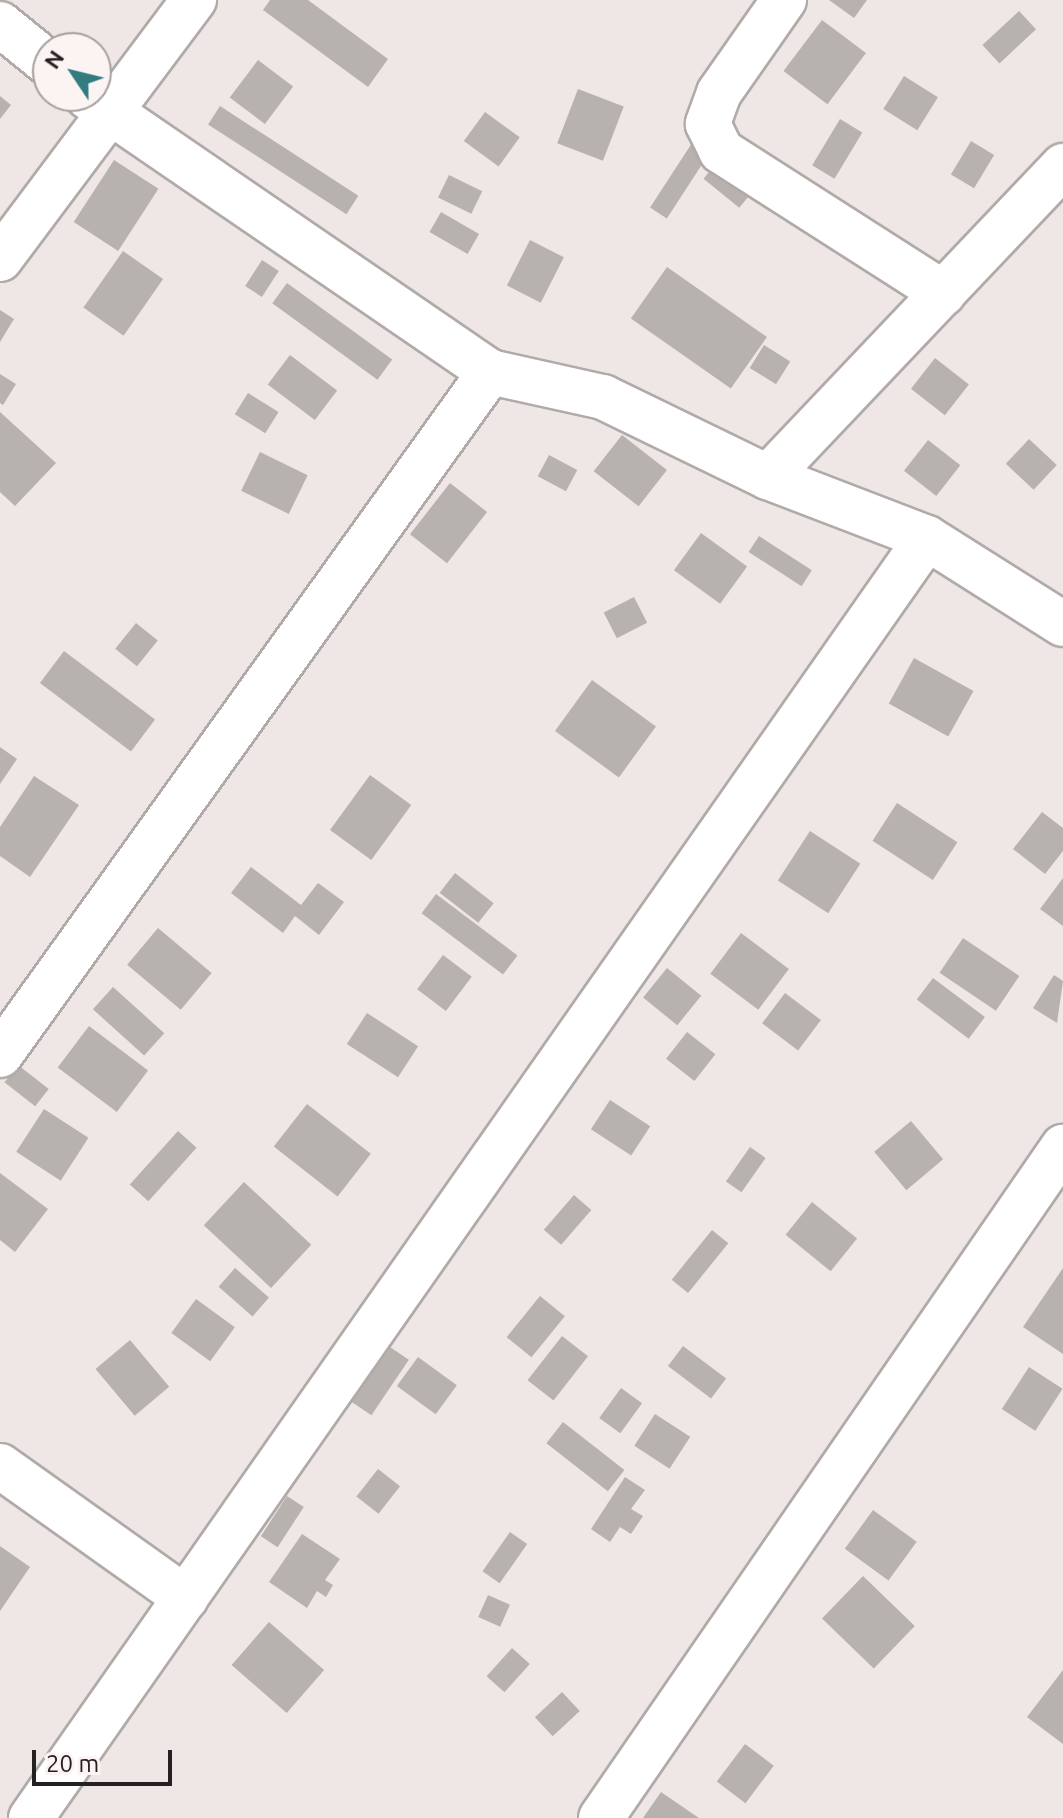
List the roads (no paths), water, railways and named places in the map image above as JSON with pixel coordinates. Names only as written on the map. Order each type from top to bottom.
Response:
[{"type":"street","points":[[112,86],[194,0]]},
{"type":"street","points":[[784,0],[719,93],[708,124],[721,151],[943,293]]},
{"type":"street","points":[[0,24],[32,50]]},
{"type":"street","points":[[0,259],[90,112]]},
{"type":"street","points":[[109,112],[490,372],[603,397],[768,477],[927,538],[1063,624]]},
{"type":"street","points":[[768,477],[1063,166]]},
{"type":"street","points":[[0,1055],[490,372]]},
{"type":"street","points":[[31,1818],[927,538]]},
{"type":"street","points":[[601,1818],[1063,1147]]},
{"type":"street","points":[[0,1466],[186,1598]]}]
